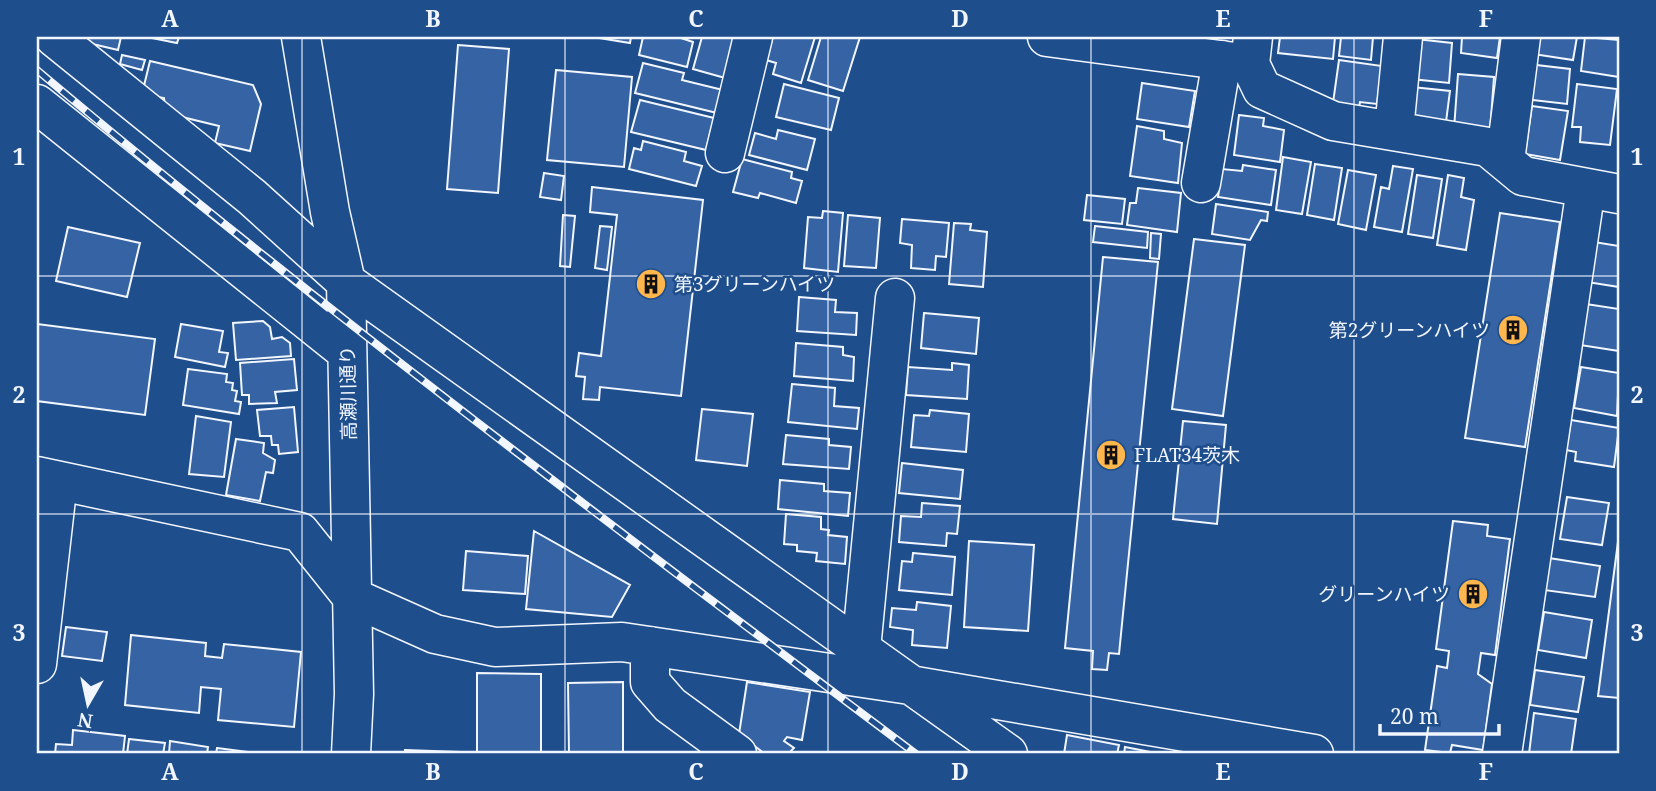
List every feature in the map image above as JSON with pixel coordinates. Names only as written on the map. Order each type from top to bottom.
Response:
[{"type":"street","points":[[54,37],[252,197],[346,282],[1008,754]]},
{"type":"street","name":"高瀬川通り","points":[[301,37],[330,212],[346,282],[352,597],[351,754]]},
{"type":"street","points":[[725,153],[752,37]]},
{"type":"street","points":[[1047,37],[1242,53]]},
{"type":"street","points":[[1394,130],[1403,37]]},
{"type":"street","points":[[1505,160],[1521,37]]},
{"type":"street","points":[[1242,53],[1262,89],[1333,121],[1489,147],[1523,176],[1602,191],[1502,754]]},
{"type":"street","points":[[1201,183],[1242,53]]},
{"type":"street","points":[[37,103],[346,352]]},
{"type":"street","points":[[861,649],[895,299]]},
{"type":"street","points":[[37,664],[47,479],[300,532],[352,597],[435,634],[495,647],[622,642],[911,685],[1314,754]]},
{"type":"street","points":[[650,646],[650,682],[670,705],[737,754]]},
{"type":"building","points":[[85,37],[121,37],[118,50],[84,42]]},
{"type":"building","points":[[147,37],[179,37],[177,43]]},
{"type":"building","points":[[593,37],[631,37],[630,43]]},
{"type":"building","points":[[643,37],[678,37],[693,42],[687,67],[639,55]]},
{"type":"building","points":[[702,37],[736,37],[725,78],[693,69]]},
{"type":"building","points":[[773,37],[815,37],[801,83],[773,74],[776,63],[766,60]]},
{"type":"building","points":[[821,37],[860,37],[843,91],[808,80]]},
{"type":"building","points":[[1280,37],[1335,37],[1333,59],[1278,53]]},
{"type":"building","points":[[1341,37],[1373,37],[1371,60],[1339,56]]},
{"type":"building","points":[[1462,37],[1500,37],[1497,58],[1461,53]]},
{"type":"building","points":[[1535,37],[1577,37],[1573,60],[1533,54]]},
{"type":"building","points":[[1585,37],[1619,40],[1619,77],[1581,71]]},
{"type":"building","points":[[1416,39],[1452,43],[1449,83],[1412,79]]},
{"type":"building","points":[[458,45],[509,49],[498,193],[447,189]]},
{"type":"building","points":[[122,55],[145,60],[142,70],[120,64]]},
{"type":"building","points":[[1339,60],[1382,66],[1377,104],[1360,102],[1358,113],[1332,110]]},
{"type":"building","points":[[150,61],[253,85],[261,104],[250,151],[215,143],[219,126],[174,115],[165,107],[164,98],[142,94]]},
{"type":"building","points":[[643,63],[684,73],[682,80],[723,90],[717,113],[635,93]]},
{"type":"building","points":[[1528,64],[1570,69],[1567,104],[1524,99]]},
{"type":"building","points":[[556,70],[632,77],[624,167],[547,160]]},
{"type":"building","points":[[1458,74],[1494,77],[1490,132],[1454,129]]},
{"type":"building","points":[[1142,83],[1195,91],[1189,127],[1137,119]]},
{"type":"building","points":[[784,84],[839,98],[831,130],[776,117]]},
{"type":"building","points":[[1577,84],[1617,89],[1610,145],[1580,142],[1581,127],[1572,127]]},
{"type":"building","points":[[1412,87],[1450,91],[1446,122],[1409,118]]},
{"type":"building","points":[[640,100],[714,118],[706,150],[631,132]]},
{"type":"building","points":[[1532,106],[1568,111],[1560,160],[1525,154]]},
{"type":"building","points":[[1239,115],[1264,118],[1263,126],[1284,130],[1280,162],[1234,155]]},
{"type":"building","points":[[1137,126],[1164,131],[1164,139],[1182,143],[1178,183],[1130,176]]},
{"type":"building","points":[[778,130],[815,139],[807,170],[749,155],[755,133],[776,139]]},
{"type":"building","points":[[643,141],[686,152],[684,161],[702,166],[696,186],[629,169],[634,148],[641,150]]},
{"type":"building","points":[[1283,157],[1311,162],[1302,214],[1276,210]]},
{"type":"building","points":[[742,159],[792,172],[791,178],[802,181],[796,203],[760,193],[758,198],[733,192]]},
{"type":"building","points":[[1315,164],[1342,168],[1334,220],[1307,215]]},
{"type":"building","points":[[1243,165],[1276,170],[1271,205],[1218,197],[1222,169],[1242,171]]},
{"type":"building","points":[[1393,166],[1413,169],[1402,232],[1374,227],[1381,187],[1389,189]]},
{"type":"building","points":[[1348,170],[1376,175],[1366,230],[1338,224]]},
{"type":"building","points":[[544,173],[564,176],[561,200],[540,197]]},
{"type":"building","points":[[1417,175],[1442,179],[1433,238],[1408,234]]},
{"type":"building","points":[[1448,175],[1464,178],[1461,197],[1474,200],[1466,250],[1437,245]]},
{"type":"building","name":"第3グリーンハイツ","points":[[592,187],[703,200],[681,396],[600,387],[599,400],[583,399],[585,377],[576,376],[579,353],[601,356],[617,215],[590,212]]},
{"type":"building","points":[[1138,188],[1181,193],[1177,232],[1127,225],[1130,203],[1136,203]]},
{"type":"building","points":[[1087,195],[1125,199],[1122,224],[1084,220]]},
{"type":"building","points":[[1216,204],[1268,212],[1267,221],[1261,220],[1250,240],[1212,234]]},
{"type":"building","points":[[823,211],[843,213],[838,272],[804,268],[808,217],[822,218]]},
{"type":"building","name":"第2グリーンハイツ","points":[[1500,213],[1560,222],[1525,447],[1465,438]]},
{"type":"building","points":[[563,215],[575,216],[570,267],[560,266]]},
{"type":"building","points":[[848,215],[880,218],[876,268],[844,266]]},
{"type":"building","points":[[902,219],[949,223],[946,257],[936,256],[935,270],[911,268],[912,245],[900,243]]},
{"type":"building","points":[[954,223],[971,224],[970,230],[987,232],[983,287],[949,284]]},
{"type":"building","points":[[600,226],[612,227],[607,270],[595,268]]},
{"type":"building","points":[[1095,226],[1148,232],[1147,248],[1093,242]]},
{"type":"building","points":[[68,227],[140,243],[127,297],[56,281]]},
{"type":"building","points":[[1151,233],[1161,234],[1159,259],[1150,258]]},
{"type":"building","points":[[1194,239],[1245,245],[1223,416],[1172,409]]},
{"type":"building","points":[[1594,242],[1619,246],[1619,287],[1587,282]]},
{"type":"building","name":"FLAT34茨木","points":[[1103,257],[1158,262],[1119,654],[1109,653],[1107,670],[1092,669],[1093,651],[1065,648]]},
{"type":"building","points":[[799,297],[836,300],[835,312],[857,313],[856,335],[797,331]]},
{"type":"building","points":[[1586,304],[1619,309],[1619,351],[1580,345]]},
{"type":"building","points":[[924,313],[979,318],[976,354],[921,348]]},
{"type":"building","points":[[263,321],[270,327],[272,339],[282,337],[290,343],[291,356],[236,360],[233,323]]},
{"type":"building","points":[[37,324],[155,339],[145,415],[37,401]]},
{"type":"building","points":[[181,324],[223,331],[219,352],[228,353],[225,367],[175,357]]},
{"type":"building","points":[[796,343],[843,347],[843,355],[854,357],[853,381],[794,376]]},
{"type":"building","points":[[294,359],[297,390],[275,392],[277,403],[249,404],[249,395],[242,395],[240,363]]},
{"type":"building","points":[[952,363],[969,365],[967,399],[906,395],[908,367],[952,370]]},
{"type":"building","points":[[1581,367],[1619,373],[1617,416],[1574,408]]},
{"type":"building","points":[[188,369],[227,374],[226,382],[233,383],[232,390],[237,391],[235,401],[241,402],[239,414],[183,405]]},
{"type":"building","points":[[792,384],[835,388],[834,406],[859,408],[857,429],[788,422]]},
{"type":"building","points":[[294,407],[298,452],[279,454],[278,445],[272,445],[271,436],[260,436],[257,410]]},
{"type":"building","points":[[702,409],[753,414],[747,466],[696,460]]},
{"type":"building","points":[[930,410],[969,414],[966,452],[911,447],[914,415],[929,416]]},
{"type":"building","points":[[196,416],[231,422],[224,477],[189,474]]},
{"type":"building","points":[[1571,420],[1619,428],[1614,467],[1575,461],[1576,452],[1566,450]]},
{"type":"building","points":[[1183,421],[1226,425],[1217,524],[1173,519]]},
{"type":"building","points":[[786,435],[829,439],[829,445],[851,447],[849,469],[783,464]]},
{"type":"building","points":[[236,439],[264,443],[263,453],[275,460],[273,473],[266,472],[260,501],[226,495]]},
{"type":"building","points":[[902,463],[963,470],[960,499],[899,493]]},
{"type":"building","points":[[780,480],[824,484],[824,491],[850,493],[848,516],[778,509]]},
{"type":"building","points":[[1567,497],[1609,503],[1602,545],[1560,539]]},
{"type":"building","points":[[922,503],[960,506],[957,534],[947,533],[946,546],[899,542],[901,516],[921,517]]},
{"type":"building","points":[[786,514],[821,517],[821,529],[829,530],[828,535],[847,537],[845,564],[816,561],[817,553],[797,551],[797,545],[784,544]]},
{"type":"building","name":"グリーンハイツ","points":[[1453,521],[1488,525],[1487,536],[1510,539],[1495,655],[1481,653],[1478,674],[1492,684],[1483,750],[1452,745],[1450,753],[1425,750],[1437,666],[1447,668],[1449,651],[1436,649]]},
{"type":"building","points":[[534,531],[630,585],[612,617],[526,609]]},
{"type":"building","points":[[1619,534],[1619,698],[1598,696]]},
{"type":"building","points":[[969,541],[1034,545],[1028,631],[964,627]]},
{"type":"building","points":[[466,551],[528,556],[525,594],[463,590]]},
{"type":"building","points":[[913,553],[955,557],[952,595],[899,590],[902,561],[912,562]]},
{"type":"building","points":[[1549,558],[1600,566],[1595,597],[1544,590]]},
{"type":"building","points":[[917,602],[951,606],[947,648],[912,645],[913,630],[890,627],[892,608],[916,610]]},
{"type":"building","points":[[1544,612],[1592,620],[1586,658],[1538,650]]},
{"type":"building","points":[[66,627],[107,632],[102,661],[62,656]]},
{"type":"building","points":[[131,635],[206,643],[205,656],[222,658],[224,644],[301,652],[294,727],[218,720],[221,689],[201,687],[199,713],[125,705]]},
{"type":"building","points":[[1535,670],[1584,677],[1578,712],[1530,705]]},
{"type":"building","points":[[477,673],[541,674],[541,754],[477,754]]},
{"type":"building","points":[[623,682],[623,754],[569,754],[568,683]]},
{"type":"building","points":[[747,682],[810,692],[802,740],[787,737],[784,741],[794,748],[788,754],[765,754],[739,734]]},
{"type":"building","points":[[1534,713],[1576,719],[1571,754],[1529,754]]},
{"type":"building","points":[[73,730],[125,736],[123,754],[55,754],[56,744],[72,745]]},
{"type":"building","points":[[1067,735],[1119,745],[1117,754],[1064,754]]},
{"type":"building","points":[[129,739],[165,743],[163,754],[127,754]]},
{"type":"building","points":[[170,741],[208,747],[207,754],[169,754]]},
{"type":"building","points":[[1125,747],[1156,753],[1156,754],[1124,754]]},
{"type":"building","points":[[217,748],[264,754],[216,754]]},
{"type":"building","points":[[405,750],[460,752],[460,754],[405,754]]},
{"type":"railway","points":[[37,70],[362,333],[582,503],[916,754]]},
{"type":"place","name":"第3グリーンハイツ","points":[[651,284]]},
{"type":"place","name":"第2グリーンハイツ","points":[[1513,330]]},
{"type":"place","name":"FLAT34茨木","points":[[1111,455]]},
{"type":"place","name":"グリーンハイツ","points":[[1473,594]]}]
